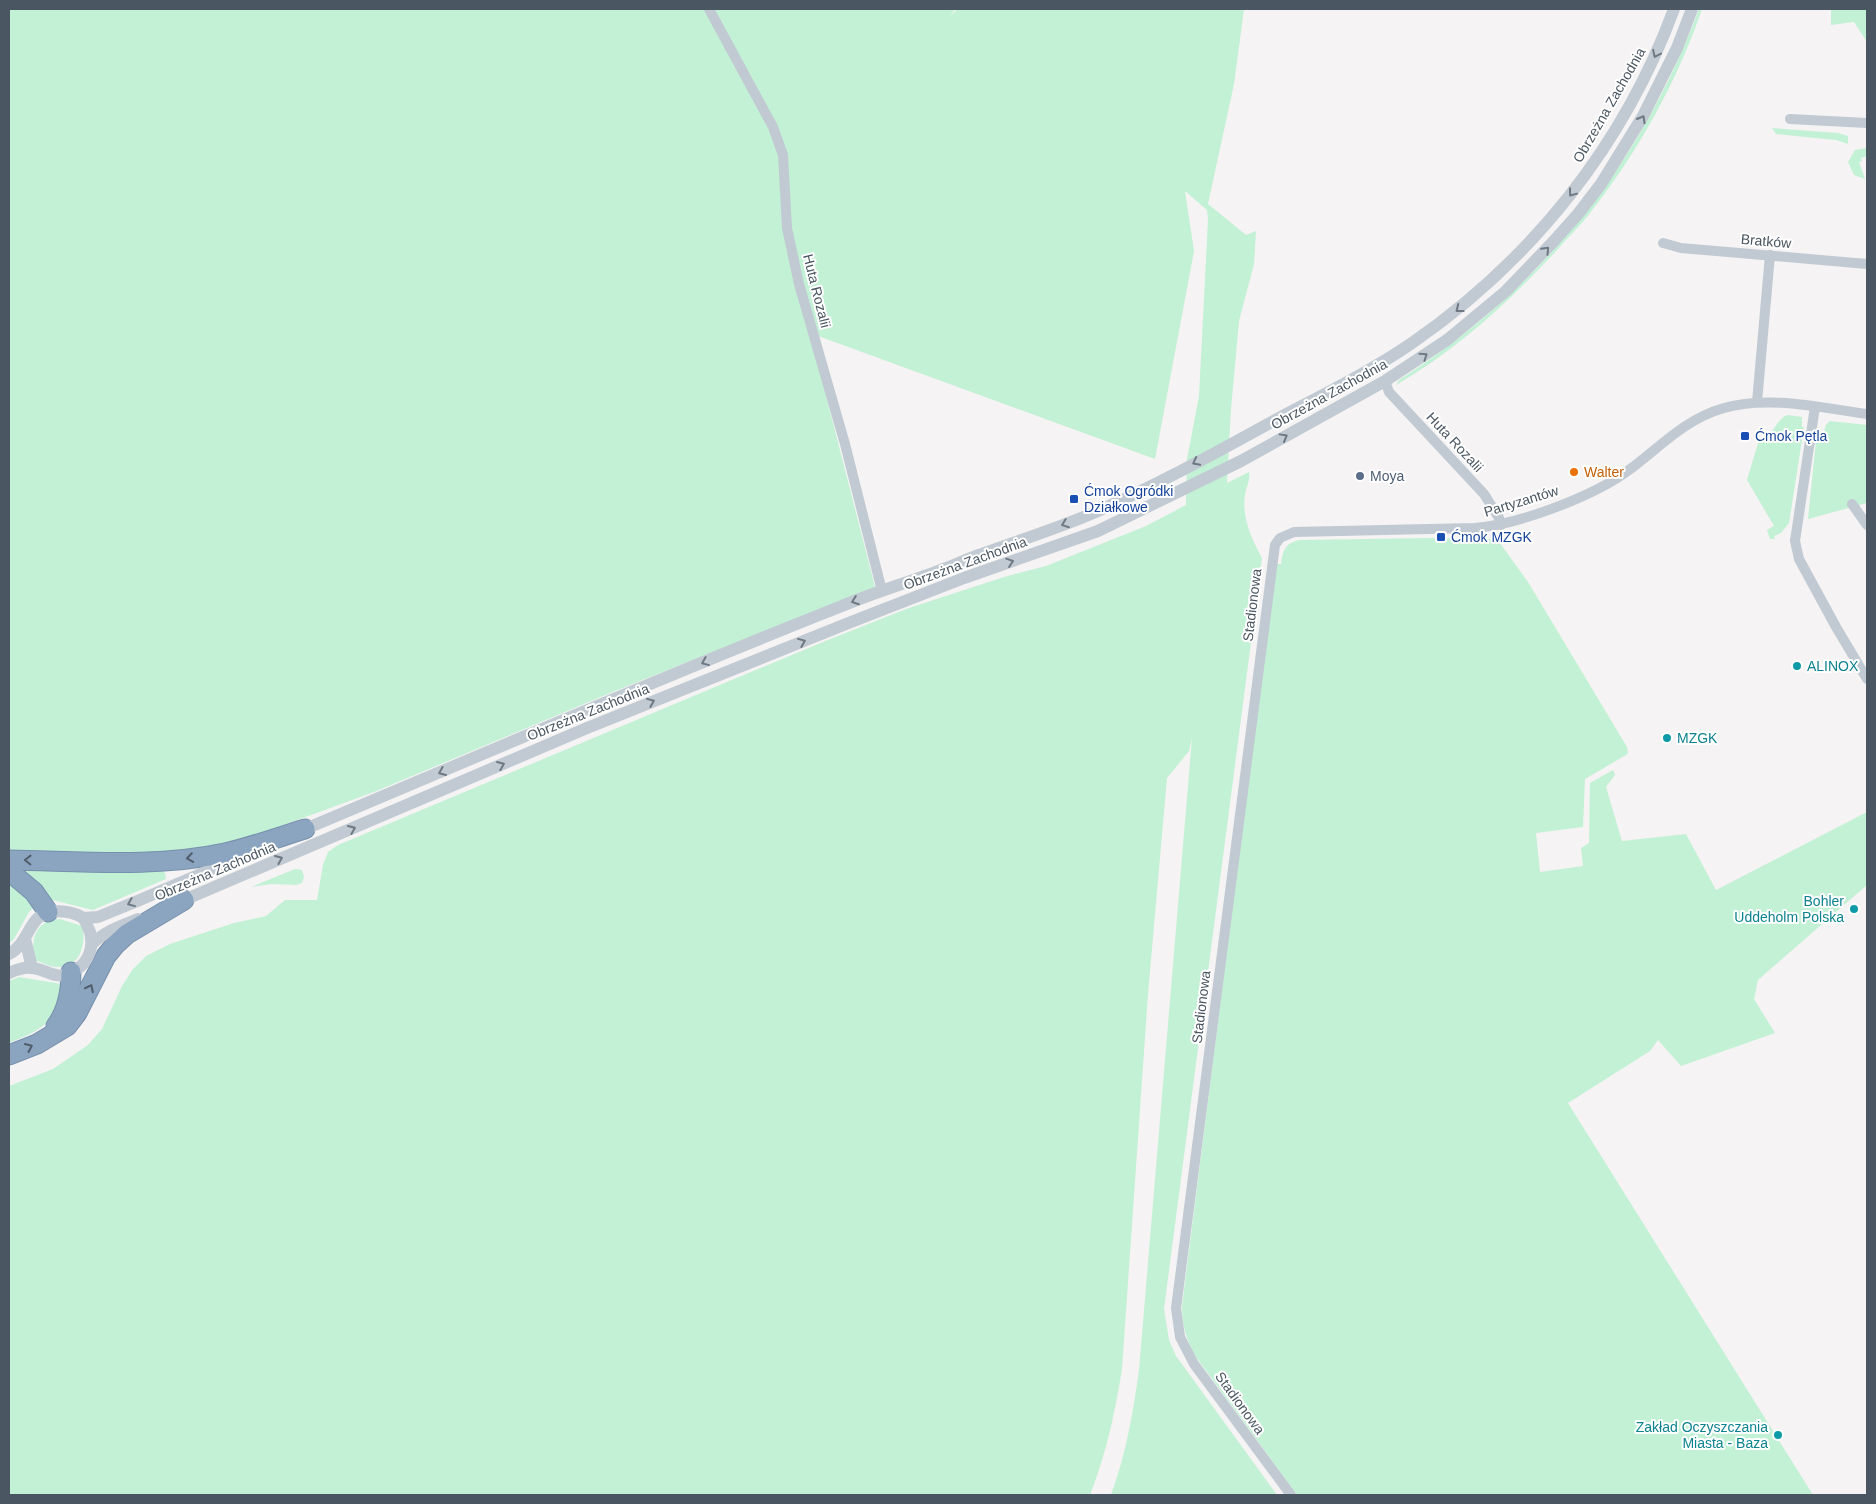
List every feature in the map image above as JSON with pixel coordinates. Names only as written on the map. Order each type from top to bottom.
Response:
[{"type":"highway","points":[[9,860],[166,861],[225,853],[305,829]]},
{"type":"highway","points":[[9,871],[34,892],[48,912]]},
{"type":"highway","points":[[9,1056],[37,1044],[67,1026],[77,1013],[106,956],[116,944],[127,934],[184,900]]},
{"type":"highway","points":[[48,1037],[60,1021],[66,1008],[70,992],[71,972]]},
{"type":"street","name":"Huta Rozalii","points":[[709,9],[773,127],[783,155],[788,228],[799,284],[845,444],[882,591]]},
{"type":"street","name":"Obrzeżna Zachodnia","points":[[83,918],[98,917],[135,902],[590,709],[882,591],[1091,514],[1141,491],[1239,440],[1358,375],[1408,346],[1468,301],[1518,255],[1565,203],[1589,172],[1610,139],[1647,73],[1674,9]]},
{"type":"street","name":"Obrzeżna Zachodnia","points":[[92,944],[100,936],[110,931],[596,724],[964,578],[1098,531],[1241,461],[1385,381],[1447,340],[1506,290],[1578,214],[1606,177],[1644,116],[1678,48],[1692,9]]},
{"type":"street","points":[[1790,119],[1867,123]]},
{"type":"street","name":"Bratków","points":[[1664,243],[1680,248],[1867,264]]},
{"type":"street","points":[[1757,402],[1770,255]]},
{"type":"street","name":"Huta Rozalii","points":[[1385,381],[1389,392],[1484,494],[1499,518],[1501,525]]},
{"type":"street","name":"Partyzantów","points":[[1328,531],[1474,528],[1501,525],[1573,500],[1609,483],[1697,418],[1726,407],[1757,402],[1867,414]]},
{"type":"street","points":[[1815,407],[1794,541],[1799,559],[1867,679]]},
{"type":"street","points":[[1852,504],[1867,525]]},
{"type":"street","name":"Stadionowa","points":[[1291,1495],[1194,1364],[1180,1337],[1176,1308],[1273,553],[1275,545],[1286,534],[1328,531]]},
{"type":"street","points":[[9,954],[19,948],[29,928],[36,920],[48,912],[59,911],[73,914],[83,918],[88,926],[92,944],[86,960],[71,972],[61,976],[51,975],[32,968],[23,968],[9,973]]},
{"type":"street","points":[[25,939],[32,968]]},
{"type":"green space","points":[[9,9],[955,9],[950,17],[957,9],[1244,9],[1234,84],[1208,204],[1246,235],[1256,231],[1254,264],[1239,321],[1227,483],[1249,472],[1244,508],[1248,526],[1262,558],[1164,1309],[1169,1340],[1176,1356],[1277,1495],[1111,1495],[1128,1433],[1139,1370],[1192,738],[1189,751],[1167,778],[1148,994],[1122,1369],[1109,1433],[1090,1495],[9,1495],[9,1086],[53,1069],[88,1045],[102,1029],[122,986],[133,969],[146,956],[170,944],[234,923],[266,916],[285,900],[317,900],[323,865],[328,852],[338,845],[818,644],[906,609],[1004,577],[1046,566],[1146,526],[1186,505],[1187,459],[1199,396],[1208,220],[1207,210],[1185,191],[1194,251],[1155,459],[810,333],[875,587],[615,691],[374,792],[259,834],[185,853],[9,854]]},
{"type":"green space","points":[[1699,9],[1702,9],[1681,63],[1655,115],[1608,190],[1586,218],[1539,269],[1482,323],[1441,356],[1396,385],[1399,380],[1450,345],[1497,306],[1540,265],[1580,220],[1616,171],[1647,120],[1675,66]]},
{"type":"green space","points":[[1831,9],[1867,9],[1867,42],[1854,22],[1831,25]]},
{"type":"green space","points":[[1772,128],[1838,133],[1848,136],[1848,144],[1836,140],[1776,134]]},
{"type":"green space","points":[[1867,148],[1867,156],[1861,158],[1862,161],[1859,162],[1865,179],[1854,175],[1848,162],[1855,150]]},
{"type":"green space","points":[[1787,415],[1802,417],[1802,427],[1804,427],[1789,523],[1781,533],[1774,536],[1775,539],[1770,539],[1767,530],[1774,526],[1747,480],[1758,443],[1767,438],[1782,418]]},
{"type":"green space","points":[[1830,421],[1867,425],[1867,503],[1808,519],[1817,431],[1824,431]]},
{"type":"green space","points":[[1497,539],[1528,582],[1627,747],[1628,753],[1626,755],[1585,779],[1583,827],[1536,833],[1540,872],[1583,866],[1581,848],[1589,843],[1590,783],[1613,770],[1615,775],[1606,787],[1622,841],[1686,834],[1716,890],[1867,812],[1867,885],[1758,980],[1754,999],[1775,1033],[1681,1066],[1658,1040],[1650,1051],[1568,1103],[1813,1495],[1297,1495],[1196,1357],[1187,1338],[1182,1306],[1276,564],[1281,564],[1284,551],[1288,545],[1300,540]]},
{"type":"green space","points":[[9,862],[160,869],[165,873],[166,879],[93,910],[52,900]]},
{"type":"green space","points":[[295,869],[302,870],[304,877],[302,883],[296,885],[272,884],[251,887]]},
{"type":"green space","points":[[9,879],[36,905],[29,912],[14,939],[9,943]]},
{"type":"green space","points":[[60,919],[82,926],[83,940],[80,954],[71,964],[65,967],[51,966],[34,960],[33,945],[36,932],[45,923]]},
{"type":"green space","points":[[19,977],[62,984],[52,1017],[31,1034],[9,1043],[9,981]]},
{"type":"place","name":"Ćmok Pętla","points":[[1745,436]]},
{"type":"place","name":"Walter","points":[[1574,472]]},
{"type":"place","name":"Moya","points":[[1360,476]]},
{"type":"place","name":"Ćmok Ogródki Działkowe","points":[[1074,499]]},
{"type":"place","name":"Ćmok MZGK","points":[[1441,537]]},
{"type":"place","name":"ALINOX","points":[[1797,666]]},
{"type":"place","name":"MZGK","points":[[1667,738]]},
{"type":"place","name":"Bohler Uddeholm Polska","points":[[1854,909]]},
{"type":"place","name":"Zakład Oczyszczania Miasta - Baza","points":[[1778,1435]]}]
